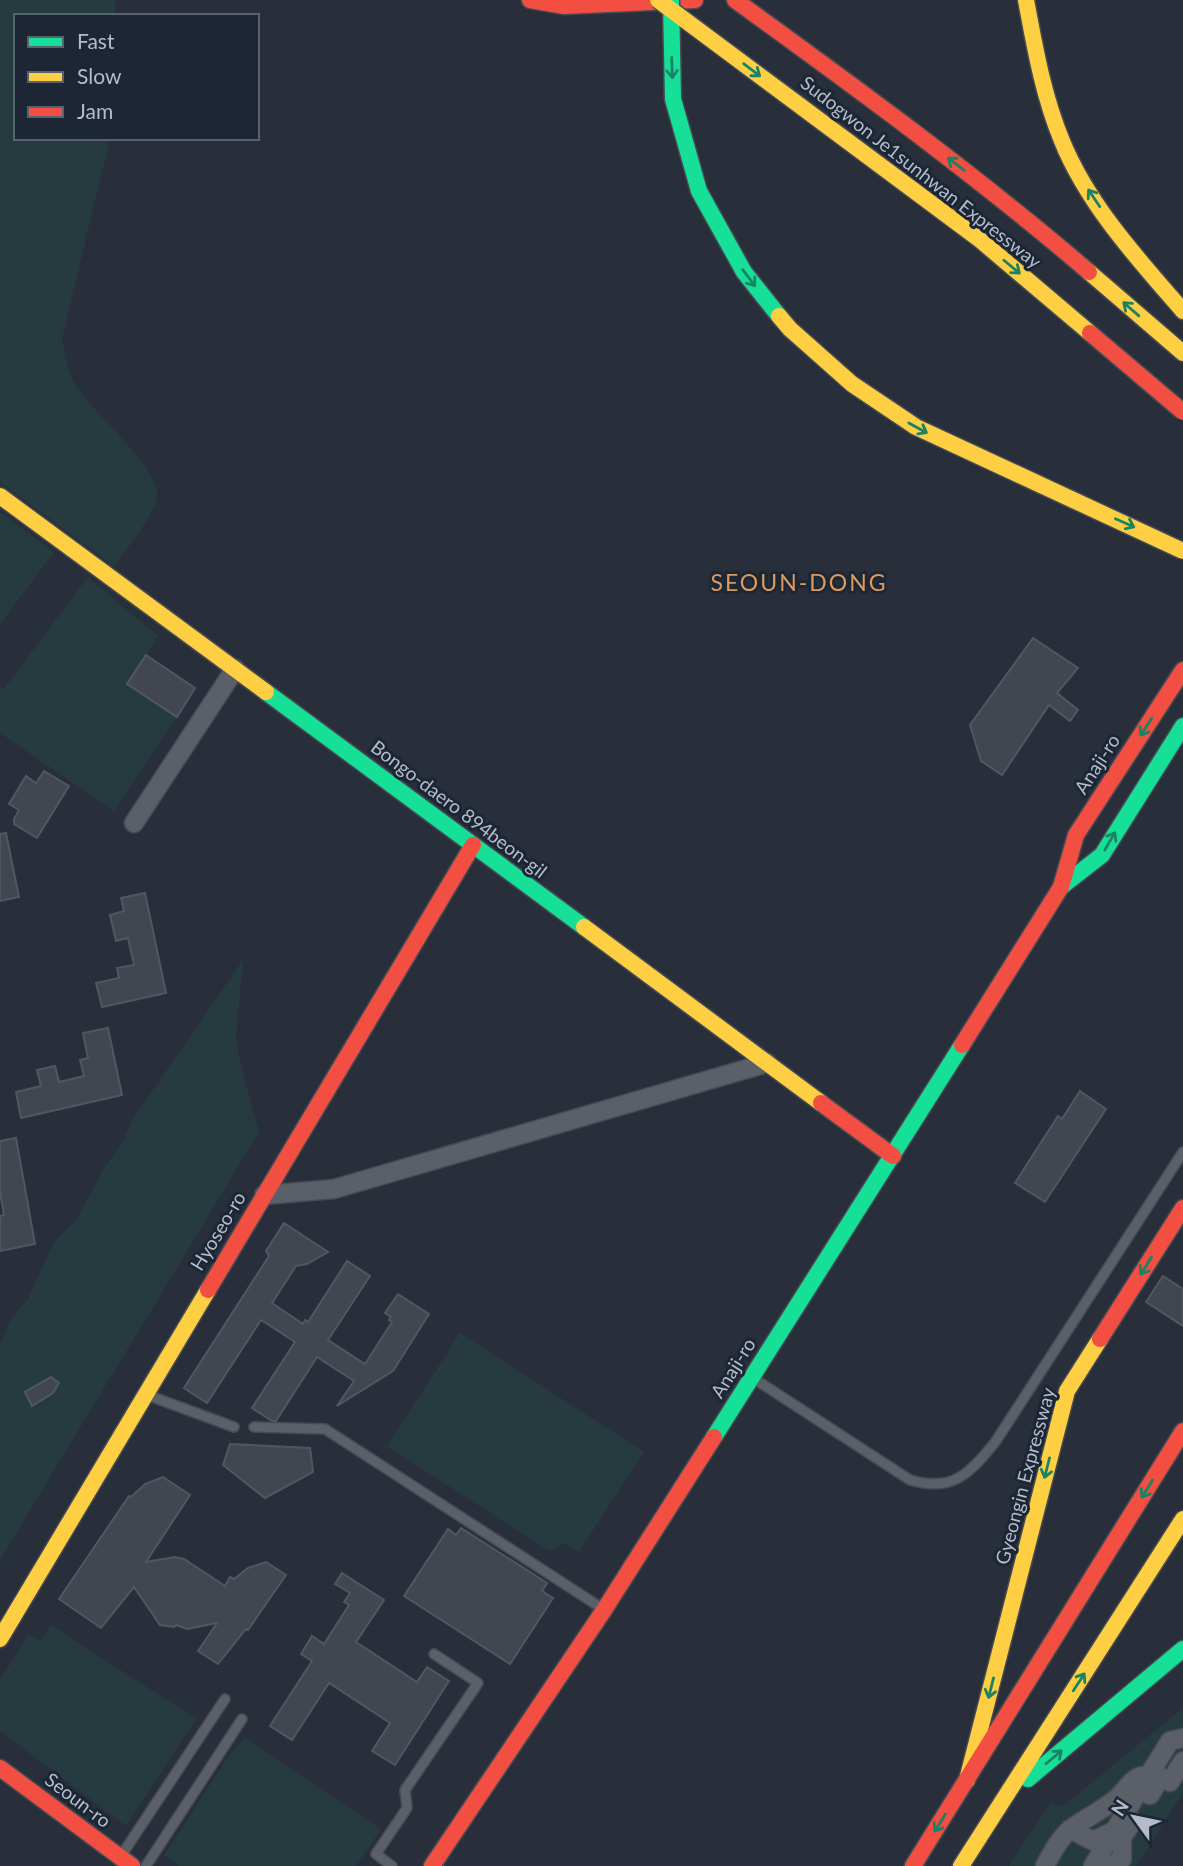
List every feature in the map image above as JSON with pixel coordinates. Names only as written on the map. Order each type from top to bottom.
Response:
[{"type":"main road","points":[[530,0],[564,6],[695,0]]},
{"type":"main road","name":"Sudogwon Je1sunhwan Expressway","points":[[658,0],[979,239],[1183,412]]},
{"type":"main road","points":[[671,0],[673,100],[699,191],[744,272],[790,330],[852,384],[916,427],[1183,551]]},
{"type":"main road","name":"Sudogwon Je1sunhwan Expressway","points":[[735,0],[852,85],[1026,218],[1183,354]]},
{"type":"main road","points":[[1026,0],[1041,79],[1062,142],[1088,191],[1133,254],[1183,311]]},
{"type":"main road","name":"Bongo-daero 894beon-gil","points":[[0,496],[893,1156]]},
{"type":"main road","name":"Anaji-ro","points":[[432,1866],[604,1610],[893,1156],[1061,887],[1076,835],[1183,670]]},
{"type":"main road","name":"Anaji-ro","points":[[1061,887],[1102,855],[1183,726]]},
{"type":"main road","name":"Hyoseo-ro","points":[[0,1639],[473,845]]},
{"type":"main road","name":"Gyeongin Expressway","points":[[967,1780],[1067,1391],[1183,1209]]},
{"type":"main road","name":"Gyeongin Expressway","points":[[913,1866],[1183,1431]]},
{"type":"main road","points":[[961,1866],[1183,1519]]},
{"type":"main road","points":[[1002,1801],[1183,1649]]},
{"type":"main road","name":"Seoun-ro","points":[[0,1768],[126,1862]]},
{"type":"street","points":[[134,823],[235,669]]},
{"type":"street","points":[[264,1195],[334,1189],[767,1063]]},
{"type":"street","points":[[1093,1866],[1170,1741],[1183,1738]]},
{"type":"street","points":[[1111,1866],[1122,1859],[1122,1837],[1161,1777],[1170,1782],[1183,1761]]},
{"type":"street","points":[[1045,1866],[1050,1854],[1070,1829],[1079,1826],[1088,1816],[1111,1803],[1135,1778],[1149,1775]]},
{"type":"street","points":[[1070,1829],[1093,1841],[1114,1831]]},
{"type":"lane","points":[[752,1378],[910,1480],[928,1486],[948,1484],[982,1459],[996,1441],[1183,1152]]},
{"type":"lane","points":[[145,1395],[234,1427]]},
{"type":"lane","points":[[254,1427],[325,1429],[604,1610]]},
{"type":"lane","points":[[393,1866],[376,1854],[407,1808],[405,1790],[478,1683],[433,1654]]},
{"type":"lane","points":[[126,1862],[225,1699]]},
{"type":"lane","points":[[146,1866],[242,1719]]},
{"type":"green space","points":[[0,0],[115,0],[115,14],[14,14],[14,140],[110,140],[62,339],[73,381],[145,466],[157,492],[156,500],[133,541],[114,566],[0,482]]},
{"type":"green space","points":[[0,512],[54,552],[0,624]]},
{"type":"green space","points":[[88,577],[158,636],[127,684],[177,717],[114,811],[0,733],[0,687],[4,689]]},
{"type":"green space","points":[[243,960],[236,1037],[259,1132],[0,1560],[0,1344],[11,1319],[28,1299],[54,1242],[76,1221],[105,1166],[119,1149],[133,1119]]},
{"type":"green space","points":[[460,1333],[644,1452],[579,1552],[565,1543],[549,1551],[387,1446]]},
{"type":"green space","points":[[51,1625],[196,1719],[126,1826],[0,1731],[0,1680],[29,1634],[40,1641]]},
{"type":"green space","points":[[1183,1708],[1183,1793],[1136,1866],[1009,1866],[1051,1802],[1062,1807]]},
{"type":"green space","points":[[245,1738],[381,1829],[356,1866],[179,1866],[164,1855],[228,1757]]},
{"type":"building","points":[[1033,638],[1078,668],[1057,693],[1078,710],[1070,721],[1049,705],[1002,775],[981,761],[970,725]]},
{"type":"building","points":[[146,655],[195,688],[177,717],[127,684]]},
{"type":"building","points":[[44,771],[69,786],[37,838],[14,824],[19,810],[9,804],[26,776],[36,783]]},
{"type":"building","points":[[6,833],[19,897],[0,901],[0,834]]},
{"type":"building","points":[[145,893],[166,993],[102,1007],[96,983],[119,978],[117,968],[134,965],[128,938],[116,941],[110,915],[124,911],[121,898]]},
{"type":"building","points":[[108,1028],[122,1095],[21,1118],[16,1092],[41,1086],[37,1070],[55,1066],[59,1082],[84,1076],[80,1060],[88,1058],[83,1033]]},
{"type":"building","points":[[1080,1091],[1106,1109],[1045,1202],[1015,1183],[1058,1116],[1062,1119]]},
{"type":"building","points":[[16,1138],[35,1244],[0,1251],[0,1216],[4,1215],[0,1192],[0,1141]]},
{"type":"building","points":[[284,1223],[328,1252],[307,1264],[296,1266],[272,1303],[303,1324],[305,1320],[308,1322],[347,1261],[370,1276],[328,1340],[365,1364],[392,1322],[389,1320],[391,1317],[385,1313],[398,1294],[429,1314],[393,1371],[337,1406],[354,1381],[317,1357],[276,1421],[272,1421],[252,1408],[295,1342],[261,1320],[207,1403],[184,1388],[269,1256],[266,1251]]},
{"type":"building","points":[[1163,1276],[1183,1289],[1183,1326],[1146,1302]]},
{"type":"building","points":[[51,1377],[59,1383],[53,1393],[32,1406],[25,1392]]},
{"type":"building","points":[[230,1444],[310,1448],[313,1472],[265,1498],[223,1465]]},
{"type":"building","points":[[163,1477],[190,1495],[146,1562],[175,1557],[184,1559],[225,1586],[230,1577],[234,1579],[248,1568],[266,1562],[286,1575],[248,1630],[246,1629],[218,1664],[198,1651],[217,1623],[187,1629],[176,1625],[160,1625],[134,1587],[101,1628],[59,1599],[129,1496],[145,1484]]},
{"type":"building","points":[[461,1528],[547,1583],[542,1591],[553,1598],[510,1664],[404,1596],[448,1529],[456,1535]]},
{"type":"building","points":[[342,1573],[384,1600],[356,1642],[417,1682],[427,1667],[449,1681],[395,1765],[372,1751],[390,1723],[329,1683],[292,1740],[270,1726],[312,1661],[301,1654],[312,1636],[324,1644],[349,1605],[344,1602],[350,1593],[335,1584]]},
{"type":"traffic: fast","points":[[671,0],[673,99],[699,191],[744,272],[779,316]]},
{"type":"traffic: fast","points":[[266,692],[584,927]]},
{"type":"traffic: fast","points":[[1061,887],[1102,855],[1183,726]]},
{"type":"traffic: fast","points":[[714,1437],[962,1045]]},
{"type":"traffic: fast","points":[[1028,1779],[1183,1649]]},
{"type":"traffic: slow","points":[[658,0],[979,239],[1090,333]]},
{"type":"traffic: slow","points":[[1026,0],[1045,89],[1055,124],[1073,165],[1115,230],[1183,311]]},
{"type":"traffic: slow","points":[[1089,272],[1183,353]]},
{"type":"traffic: slow","points":[[779,316],[852,384],[916,427],[1183,551]]},
{"type":"traffic: slow","points":[[0,496],[266,692]]},
{"type":"traffic: slow","points":[[584,927],[821,1103]]},
{"type":"traffic: slow","points":[[0,1639],[208,1290]]},
{"type":"traffic: slow","points":[[967,1780],[1067,1391],[1100,1339]]},
{"type":"traffic: slow","points":[[961,1866],[1183,1519]]},
{"type":"traffic: jam","points":[[530,0],[564,6],[695,0]]},
{"type":"traffic: jam","points":[[735,0],[959,166],[1089,272]]},
{"type":"traffic: jam","points":[[1090,333],[1183,412]]},
{"type":"traffic: jam","points":[[962,1045],[1061,887],[1076,835],[1183,670]]},
{"type":"traffic: jam","points":[[208,1290],[473,845]]},
{"type":"traffic: jam","points":[[821,1103],[893,1156]]},
{"type":"traffic: jam","points":[[1100,1339],[1183,1208]]},
{"type":"traffic: jam","points":[[913,1866],[1183,1431]]},
{"type":"traffic: jam","points":[[432,1866],[604,1610],[714,1437]]},
{"type":"traffic: jam","points":[[0,1768],[132,1866]]},
{"type":"district","name":"SEOUN-DONG","points":[[799,583]]}]
